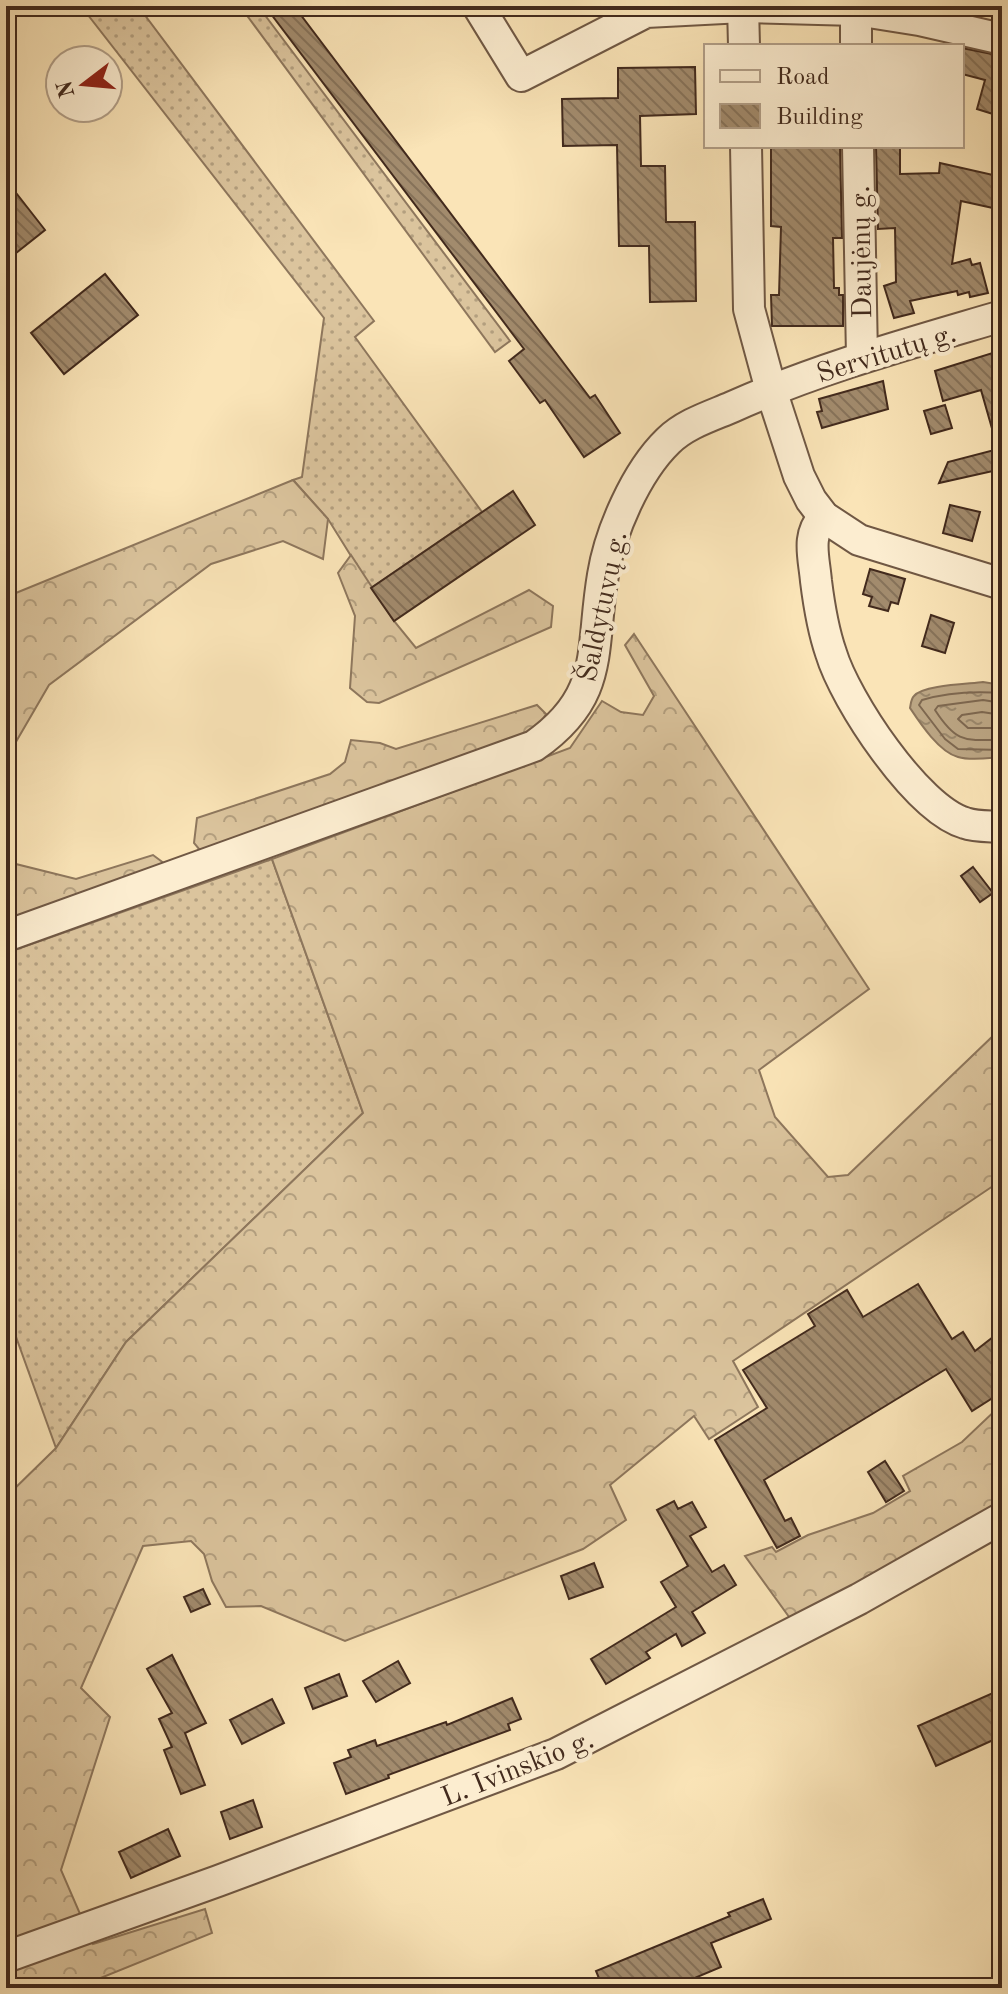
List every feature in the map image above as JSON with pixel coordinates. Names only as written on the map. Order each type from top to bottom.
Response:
[{"type":"street","points":[[478,6],[521,76],[646,12],[743,6],[856,8],[1002,39]]},
{"type":"street","points":[[743,6],[744,44]]},
{"type":"street","points":[[856,8],[856,44]]},
{"type":"street","points":[[746,148],[749,309],[771,390],[799,476],[811,500],[824,517],[859,540],[1002,584]]},
{"type":"street","name":"Daujėnų g.","points":[[858,148],[862,357]]},
{"type":"street","name":"Servitutų g.","points":[[771,390],[862,357],[1002,316]]},
{"type":"street","name":"Šaldytuvų g.","points":[[6,936],[502,759],[534,746],[557,730],[580,701],[593,667],[603,576],[613,531],[630,496],[668,440],[690,425],[771,390]]},
{"type":"street","points":[[824,517],[811,537],[818,601],[831,655],[851,697],[879,743],[937,806],[964,823],[1002,827]]},
{"type":"street","name":"L. Ivinskio g.","points":[[6,1957],[556,1754],[859,1599],[1002,1518]]},
{"type":"green space","points":[[81,6],[138,6],[374,321],[355,337],[482,512],[371,588],[328,519],[293,480],[302,477],[324,318],[124,61],[124,44],[111,44]]},
{"type":"green space","points":[[240,6],[258,6],[510,341],[495,352]]},
{"type":"green space","points":[[293,480],[328,519],[323,559],[283,541],[211,564],[49,685],[6,759],[6,597]]},
{"type":"green space","points":[[351,555],[394,621],[416,648],[529,590],[553,606],[551,627],[379,703],[367,702],[350,688],[355,616],[338,573]]},
{"type":"green space","points":[[634,634],[869,989],[759,1070],[775,1117],[828,1177],[848,1175],[1002,1024],[1002,1198],[993,1186],[733,1361],[758,1407],[709,1439],[694,1416],[610,1485],[626,1520],[583,1549],[345,1641],[261,1606],[226,1607],[212,1581],[204,1554],[191,1541],[143,1546],[81,1688],[110,1717],[61,1870],[93,1944],[205,1909],[212,1933],[76,1988],[6,1988],[6,1497],[56,1448],[126,1342],[363,1113],[272,859],[570,748],[602,701],[621,712],[643,715],[654,696],[625,645]]},
{"type":"green space","points":[[537,705],[546,714],[536,731],[204,855],[194,843],[197,818],[330,774],[345,762],[351,740],[380,743],[396,749]]},
{"type":"green space","points":[[6,853],[16,864],[76,879],[153,855],[169,867],[6,925]]},
{"type":"green space","points":[[272,859],[363,1113],[126,1342],[56,1448],[6,1309],[6,953]]},
{"type":"green space","points":[[1002,1404],[1002,1503],[792,1621],[745,1556],[772,1547],[776,1552],[808,1535],[873,1513],[910,1491],[903,1476],[962,1442]]},
{"type":"water","points":[[983,682],[1002,685],[1002,757],[958,757],[944,749],[925,729],[910,708],[912,700],[927,689]]},
{"type":"building","points":[[265,6],[294,6],[590,398],[595,395],[620,433],[584,457],[545,400],[540,403],[509,361],[524,349]]},
{"type":"building","points":[[964,48],[1002,56],[1002,96],[996,115],[977,109],[985,80],[964,75]]},
{"type":"building","points":[[695,67],[696,114],[640,116],[641,166],[665,166],[666,222],[695,222],[696,301],[650,302],[649,246],[619,246],[617,145],[563,146],[562,99],[618,98],[618,68]]},
{"type":"building","points":[[771,148],[840,148],[842,238],[833,238],[834,288],[839,288],[839,295],[843,295],[843,326],[772,326],[771,295],[779,295],[781,227],[771,226]]},
{"type":"building","points":[[876,148],[900,148],[900,174],[939,173],[940,163],[1002,177],[1002,201],[995,200],[993,208],[961,201],[952,264],[970,259],[972,265],[980,263],[988,293],[970,297],[969,292],[958,295],[957,291],[910,301],[914,313],[894,318],[884,286],[896,282],[895,228],[878,229]]},
{"type":"building","points":[[6,180],[45,230],[6,261]]},
{"type":"building","points":[[105,274],[138,315],[64,374],[31,333]]},
{"type":"building","points":[[1002,350],[1002,446],[997,446],[981,390],[943,401],[935,371]]},
{"type":"building","points":[[883,381],[888,409],[822,428],[817,412],[822,411],[819,399]]},
{"type":"building","points":[[945,405],[952,428],[931,434],[924,411]]},
{"type":"building","points":[[1002,448],[1002,469],[939,483],[948,462]]},
{"type":"building","points":[[513,491],[535,525],[394,621],[371,588]]},
{"type":"building","points":[[950,505],[980,512],[972,541],[943,533]]},
{"type":"building","points":[[870,569],[905,579],[898,604],[891,602],[888,611],[869,606],[872,597],[863,594]]},
{"type":"building","points":[[931,615],[954,623],[945,653],[922,646]]},
{"type":"building","points":[[973,867],[993,893],[980,902],[961,876]]},
{"type":"building","points":[[918,1284],[952,1339],[963,1332],[975,1351],[1002,1330],[1002,1392],[972,1411],[946,1369],[764,1480],[785,1521],[791,1518],[800,1536],[777,1548],[715,1440],[767,1408],[743,1370],[815,1326],[808,1314],[847,1290],[863,1317]]},
{"type":"building","points":[[885,1461],[904,1491],[886,1502],[868,1472]]},
{"type":"building","points":[[674,1501],[678,1509],[692,1502],[706,1527],[690,1536],[712,1572],[724,1565],[736,1585],[692,1612],[705,1633],[682,1646],[676,1634],[646,1652],[650,1658],[606,1684],[591,1659],[676,1607],[661,1582],[688,1566],[657,1510]]},
{"type":"building","points":[[594,1563],[603,1587],[569,1599],[561,1576]]},
{"type":"building","points":[[203,1589],[210,1604],[191,1612],[184,1597]]},
{"type":"building","points":[[172,1655],[206,1723],[185,1733],[205,1785],[181,1794],[164,1750],[172,1747],[159,1719],[172,1713],[147,1669]]},
{"type":"building","points":[[398,1661],[410,1683],[376,1702],[363,1681]]},
{"type":"building","points":[[339,1674],[347,1696],[313,1709],[305,1688]]},
{"type":"building","points":[[1002,1689],[1002,1736],[936,1766],[918,1726]]},
{"type":"building","points":[[512,1698],[521,1719],[508,1724],[510,1730],[388,1775],[389,1778],[346,1794],[334,1763],[351,1757],[348,1750],[375,1740],[377,1746],[446,1722],[447,1725]]},
{"type":"building","points":[[272,1699],[284,1723],[242,1744],[230,1720]]},
{"type":"building","points":[[253,1800],[262,1827],[230,1839],[221,1812]]},
{"type":"building","points":[[168,1829],[180,1856],[131,1878],[119,1852]]},
{"type":"building","points":[[763,1899],[771,1919],[711,1943],[721,1967],[671,1988],[603,1988],[596,1971],[730,1916],[728,1913]]}]
